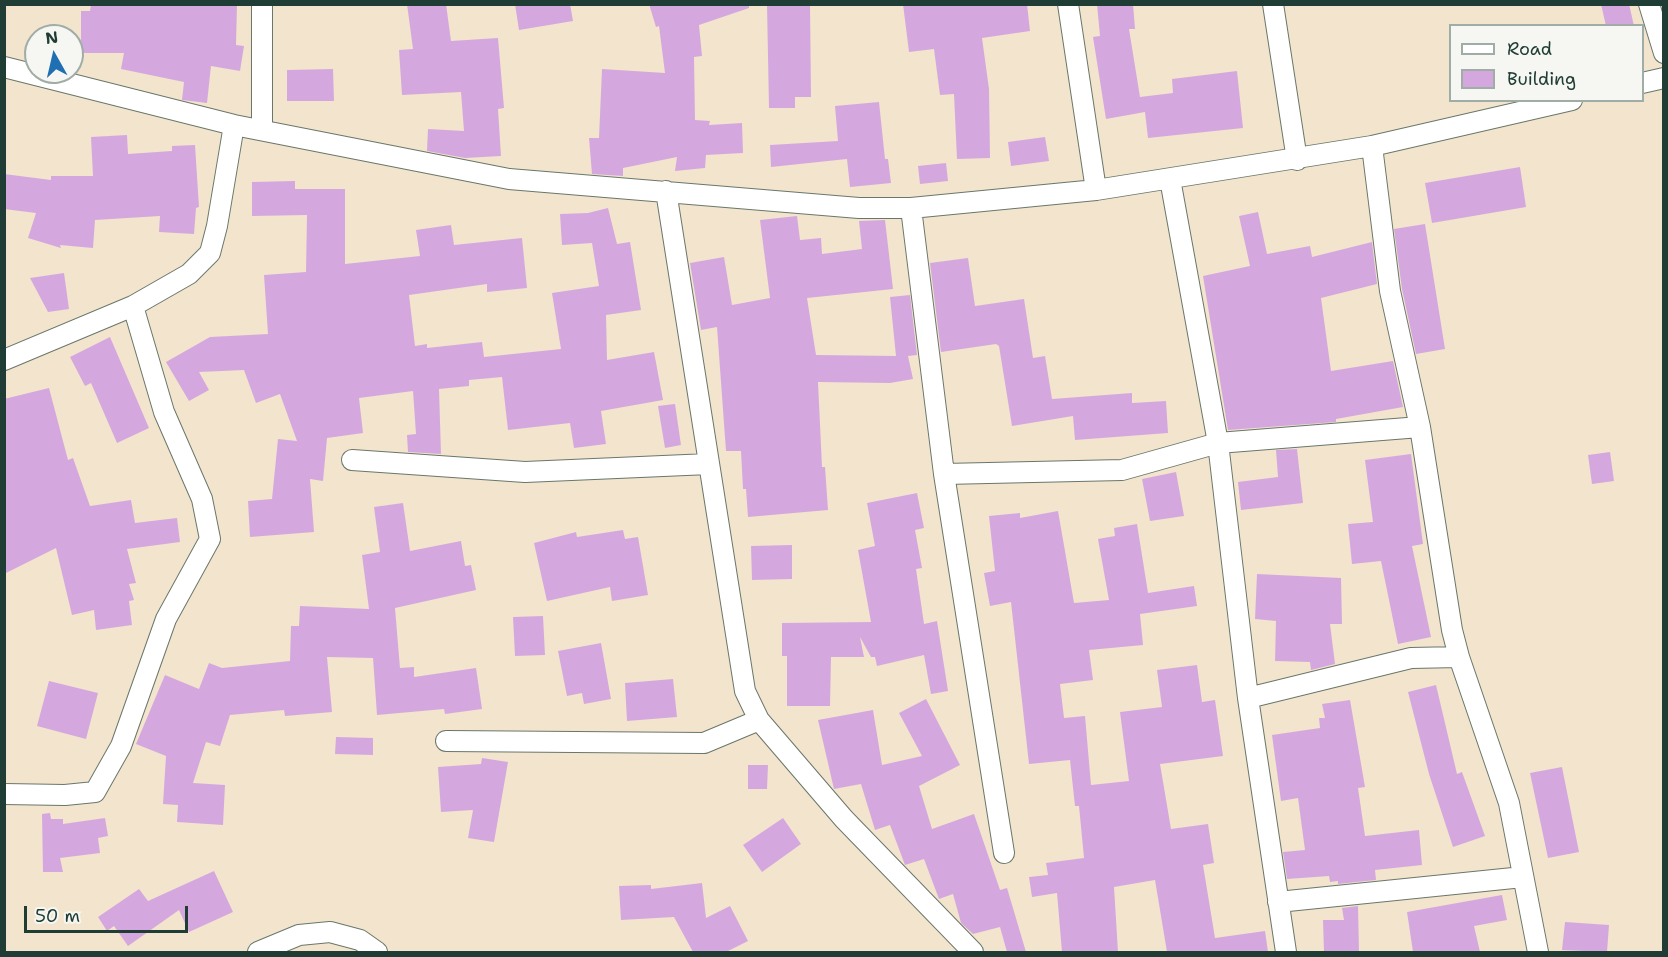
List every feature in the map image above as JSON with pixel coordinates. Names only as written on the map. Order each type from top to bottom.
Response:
[{"type":"street","points":[[262,4],[262,130]]},
{"type":"street","points":[[1068,4],[1096,190]]},
{"type":"street","points":[[1273,4],[1297,160]]},
{"type":"street","points":[[1649,4],[1664,53]]},
{"type":"street","points":[[4,67],[234,125],[509,179],[859,208],[912,208],[1096,190],[1297,160],[1372,146],[1563,102]]},
{"type":"street","points":[[1644,83],[1664,78]]},
{"type":"street","points":[[4,360],[133,306],[189,274],[210,253],[217,226],[234,125]]},
{"type":"street","points":[[1372,146],[1390,291],[1420,427],[1459,657],[1509,803],[1538,952]]},
{"type":"street","points":[[1170,179],[1218,443],[1248,698],[1286,952]]},
{"type":"street","points":[[666,191],[745,691],[759,720],[844,819],[973,952]]},
{"type":"street","points":[[912,208],[944,474],[1004,853]]},
{"type":"street","points":[[4,794],[65,795],[95,792],[122,746],[166,619],[210,539],[202,499],[164,412],[133,306]]},
{"type":"street","points":[[944,474],[1122,470],[1218,443],[1420,427]]},
{"type":"street","points":[[352,460],[525,472],[709,464]]},
{"type":"street","points":[[1248,698],[1411,658],[1459,657]]},
{"type":"street","points":[[446,741],[704,743],[759,720]]},
{"type":"street","points":[[1278,902],[1523,877]]},
{"type":"street","points":[[258,952],[299,935],[330,932],[360,940],[377,952]]},
{"type":"building","points":[[91,4],[237,4],[236,45],[244,46],[240,71],[211,66],[207,103],[182,100],[184,82],[121,69],[124,53],[84,53],[84,24],[81,24],[81,11],[90,11]]},
{"type":"building","points":[[407,4],[446,4],[451,41],[498,38],[504,108],[498,109],[501,156],[465,158],[427,151],[428,129],[464,131],[461,92],[402,95],[399,50],[413,49]]},
{"type":"building","points":[[515,4],[570,4],[573,21],[519,30]]},
{"type":"building","points":[[649,4],[749,4],[749,8],[699,25],[702,56],[694,57],[695,120],[710,121],[709,125],[742,123],[743,153],[706,155],[705,168],[675,171],[677,157],[623,168],[623,176],[592,174],[589,138],[599,138],[602,69],[665,73],[659,26],[656,27]]},
{"type":"building","points":[[767,4],[810,4],[811,97],[795,97],[795,108],[769,108]]},
{"type":"building","points":[[903,4],[1027,4],[1030,31],[982,38],[989,89],[990,158],[957,159],[954,94],[940,95],[934,49],[909,52]]},
{"type":"building","points":[[1097,4],[1133,4],[1135,29],[1129,29],[1140,97],[1173,93],[1172,79],[1237,71],[1243,128],[1148,138],[1145,112],[1106,119],[1093,37],[1100,36]]},
{"type":"building","points":[[1601,4],[1629,4],[1634,24],[1606,24]]},
{"type":"building","points":[[333,69],[334,101],[287,101],[287,70]]},
{"type":"building","points":[[879,102],[885,159],[888,159],[891,183],[850,187],[847,159],[771,167],[770,145],[838,141],[835,106]]},
{"type":"building","points":[[127,135],[128,154],[172,151],[172,146],[195,145],[199,207],[196,208],[194,234],[159,232],[160,216],[95,220],[93,248],[60,245],[61,248],[28,238],[36,213],[4,209],[4,174],[51,180],[51,176],[93,176],[91,137]]},
{"type":"building","points":[[1045,137],[1049,161],[1011,166],[1008,142]]},
{"type":"building","points":[[946,163],[948,181],[920,184],[918,166]]},
{"type":"building","points":[[1520,167],[1526,207],[1432,223],[1425,183]]},
{"type":"building","points":[[295,181],[295,189],[345,189],[345,264],[420,256],[416,230],[451,225],[454,245],[522,238],[527,288],[487,292],[487,284],[409,295],[415,346],[427,344],[427,348],[482,342],[484,357],[561,349],[552,293],[599,286],[592,243],[562,245],[560,214],[588,213],[608,208],[617,244],[630,242],[641,310],[606,315],[607,360],[654,352],[663,400],[601,411],[606,444],[574,448],[570,423],[508,430],[502,377],[469,380],[469,386],[439,389],[441,454],[408,452],[407,435],[416,434],[413,391],[359,398],[363,433],[327,438],[323,481],[310,479],[314,532],[250,537],[248,501],[272,499],[278,439],[297,441],[280,394],[256,403],[244,370],[199,372],[209,390],[189,401],[166,362],[210,337],[268,334],[264,275],[306,272],[307,215],[252,216],[252,182]]},
{"type":"building","points":[[1258,212],[1267,254],[1310,246],[1312,257],[1372,242],[1377,284],[1321,298],[1331,371],[1393,361],[1403,407],[1336,419],[1336,422],[1228,430],[1203,276],[1250,266],[1239,216]]},
{"type":"building","points":[[797,216],[800,240],[821,238],[822,254],[862,249],[859,221],[885,220],[893,289],[807,298],[816,355],[896,356],[890,297],[910,295],[917,355],[908,356],[913,379],[890,383],[818,382],[822,467],[825,467],[828,510],[748,517],[746,489],[743,489],[741,451],[726,451],[717,327],[701,330],[690,263],[724,257],[732,305],[770,298],[760,220]]},
{"type":"building","points":[[1425,224],[1445,349],[1416,354],[1402,289],[1394,229]]},
{"type":"building","points":[[968,258],[975,306],[1024,299],[1033,358],[1045,356],[1052,399],[1132,393],[1132,403],[1166,401],[1168,433],[1075,440],[1073,416],[1012,426],[999,346],[996,344],[941,352],[930,263]]},
{"type":"building","points":[[64,273],[69,309],[48,312],[30,278]]},
{"type":"building","points":[[110,337],[149,428],[117,443],[91,383],[85,386],[70,357]]},
{"type":"building","points":[[49,388],[68,460],[73,458],[90,506],[131,500],[135,523],[177,518],[180,542],[127,549],[136,583],[129,584],[134,600],[129,601],[132,625],[96,630],[94,610],[72,615],[56,548],[4,574],[4,399]]},
{"type":"building","points":[[675,404],[681,445],[665,448],[658,406]]},
{"type":"building","points":[[1297,449],[1303,503],[1241,510],[1238,482],[1278,477],[1276,450]]},
{"type":"building","points":[[1610,452],[1614,481],[1592,484],[1588,455]]},
{"type":"building","points":[[1411,454],[1423,544],[1412,546],[1431,637],[1398,644],[1381,561],[1352,564],[1348,524],[1373,522],[1365,460]]},
{"type":"building","points":[[1176,472],[1184,516],[1150,521],[1142,479]]},
{"type":"building","points":[[917,493],[924,528],[915,530],[922,568],[916,569],[924,624],[937,621],[948,691],[931,694],[924,655],[877,666],[875,657],[871,657],[860,637],[864,657],[831,657],[830,706],[787,706],[787,656],[782,656],[782,623],[871,622],[858,550],[875,546],[867,503]]},
{"type":"building","points":[[403,503],[410,551],[461,541],[465,566],[471,565],[476,590],[395,608],[400,668],[414,667],[414,677],[476,668],[482,709],[445,714],[444,709],[377,715],[373,658],[327,657],[332,712],[285,716],[284,710],[230,715],[220,746],[206,742],[193,783],[225,785],[223,825],[177,822],[178,805],[163,804],[166,756],[136,744],[165,675],[199,689],[209,663],[222,668],[290,661],[291,626],[299,626],[300,606],[369,609],[362,555],[380,552],[374,507]]},
{"type":"building","points":[[1058,511],[1074,603],[1109,600],[1098,539],[1115,536],[1114,528],[1137,524],[1148,593],[1194,586],[1197,606],[1140,614],[1143,645],[1089,650],[1093,680],[1060,684],[1064,718],[1085,716],[1091,785],[1129,781],[1120,712],[1162,707],[1157,670],[1197,665],[1202,702],[1215,700],[1223,756],[1160,764],[1171,829],[1208,824],[1214,863],[1203,865],[1215,938],[1265,931],[1268,952],[1167,952],[1155,880],[1114,887],[1118,952],[1062,952],[1057,893],[1032,897],[1029,877],[1048,875],[1046,863],[1084,858],[1079,806],[1075,806],[1070,760],[1029,764],[1011,602],[990,606],[984,573],[995,571],[989,516],[1020,513],[1020,518]]},
{"type":"building","points":[[623,530],[625,539],[638,537],[648,595],[612,601],[610,587],[547,601],[534,543],[576,532],[577,537]]},
{"type":"building","points":[[792,545],[792,579],[752,580],[751,546]]},
{"type":"building","points":[[1257,574],[1341,578],[1342,624],[1330,624],[1335,664],[1311,670],[1310,662],[1275,661],[1276,621],[1255,619]]},
{"type":"building","points":[[543,616],[545,655],[515,656],[513,617]]},
{"type":"building","points":[[601,643],[611,699],[584,704],[582,693],[567,696],[558,651]]},
{"type":"building","points":[[673,679],[677,717],[627,721],[625,683]]},
{"type":"building","points":[[49,681],[98,693],[86,739],[37,726]]},
{"type":"building","points":[[1436,685],[1457,774],[1462,772],[1485,836],[1453,847],[1429,774],[1408,692]]},
{"type":"building","points":[[926,699],[960,765],[919,786],[932,829],[974,814],[1000,890],[1007,888],[1026,952],[1007,952],[1000,927],[973,934],[961,923],[953,894],[939,899],[924,859],[905,865],[890,825],[875,830],[861,784],[834,789],[818,720],[873,710],[882,765],[922,756],[899,713]]},
{"type":"building","points":[[1350,700],[1365,787],[1358,788],[1365,836],[1419,830],[1422,865],[1375,870],[1376,880],[1338,884],[1338,881],[1330,882],[1329,876],[1287,879],[1283,852],[1305,850],[1298,798],[1281,801],[1272,735],[1320,728],[1319,718],[1325,718],[1322,704]]},
{"type":"building","points":[[336,737],[373,738],[373,755],[335,754]]},
{"type":"building","points":[[482,758],[508,762],[494,842],[468,838],[473,810],[441,812],[438,767],[481,764]]},
{"type":"building","points":[[748,765],[768,765],[767,789],[748,789]]},
{"type":"building","points":[[1562,767],[1579,852],[1548,858],[1530,773]]},
{"type":"building","points":[[50,813],[51,819],[63,819],[63,824],[105,818],[108,836],[98,838],[100,853],[60,858],[63,872],[43,872],[42,814]]},
{"type":"building","points":[[783,818],[801,844],[762,872],[743,845]]},
{"type":"building","points":[[214,871],[233,912],[189,932],[179,910],[128,946],[114,926],[107,931],[98,917],[139,889],[148,901]]},
{"type":"building","points":[[702,883],[706,918],[730,906],[748,941],[726,952],[693,952],[674,917],[621,920],[619,886],[651,885],[651,889]]},
{"type":"building","points":[[1502,895],[1507,920],[1474,926],[1480,952],[1413,952],[1407,912]]},
{"type":"building","points":[[1358,906],[1359,952],[1324,952],[1323,920],[1344,920],[1342,908]]},
{"type":"building","points":[[1565,922],[1609,925],[1607,952],[1562,950]]}]
